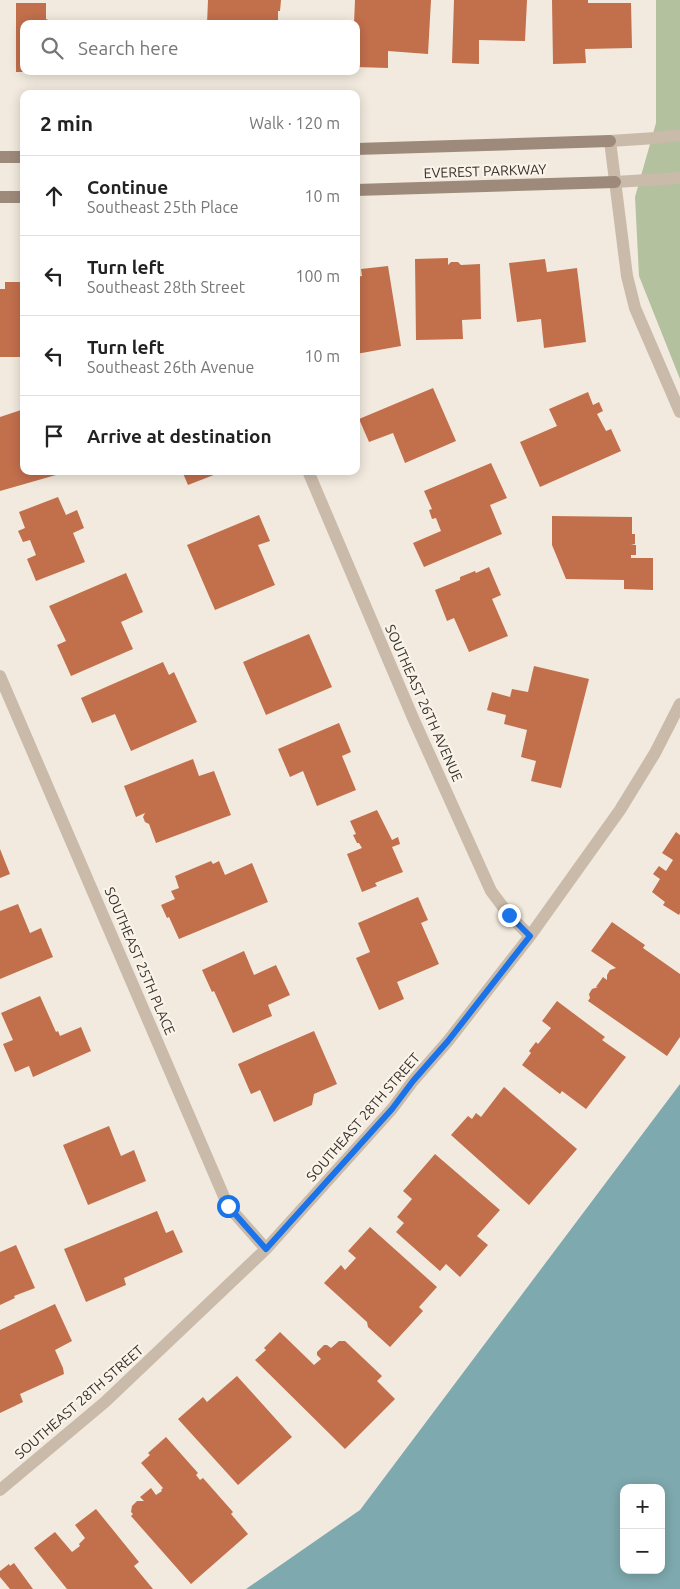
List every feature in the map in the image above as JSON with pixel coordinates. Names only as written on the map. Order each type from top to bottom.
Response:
[{"type":"street","points":[[680,135],[610,141],[628,276],[635,308],[680,412]]},
{"type":"street","name":"EVEREST PARKWAY","points":[[360,149],[610,141]]},
{"type":"street","points":[[0,157],[20,157]]},
{"type":"street","points":[[615,182],[680,178]]},
{"type":"street","name":"EVEREST PARKWAY","points":[[360,190],[615,182]]},
{"type":"street","points":[[0,197],[20,197]]},
{"type":"street","name":"SOUTHEAST 26TH AVENUE","points":[[310,475],[413,718],[491,892],[509,915],[530,936]]},
{"type":"street","name":"SOUTHEAST 25TH PLACE","points":[[0,676],[228,1206],[266,1249]]},
{"type":"street","name":"SOUTHEAST 28TH STREET","points":[[0,1490],[105,1402],[266,1249],[392,1109],[530,936],[620,810],[655,753],[680,704]]},
{"type":"green space","points":[[656,0],[680,0],[680,379],[639,276],[635,197],[656,123]]},
{"type":"water","points":[[680,1084],[680,1589],[246,1589],[360,1510]]},
{"type":"building","points":[[208,0],[281,0],[278,20],[207,20]]},
{"type":"building","points":[[355,0],[431,0],[428,54],[388,51],[388,68],[360,67],[360,20],[354,20]]},
{"type":"building","points":[[454,0],[527,0],[525,41],[479,40],[479,64],[452,63]]},
{"type":"building","points":[[552,0],[588,0],[588,3],[631,3],[632,48],[585,49],[586,63],[553,64]]},
{"type":"building","points":[[16,3],[46,3],[46,19],[48,20],[20,20],[20,72],[16,72]]},
{"type":"building","points":[[448,258],[448,265],[451,262],[458,262],[461,265],[480,264],[481,319],[462,320],[463,339],[416,340],[415,259]]},
{"type":"building","points":[[545,259],[547,272],[577,268],[586,342],[544,348],[541,319],[517,322],[509,263]]},
{"type":"building","points":[[388,266],[401,346],[360,353],[361,269]]},
{"type":"building","points":[[5,282],[20,282],[20,357],[0,357],[0,289],[5,289]]},
{"type":"building","points":[[433,388],[456,441],[405,463],[393,433],[369,442],[360,419]]},
{"type":"building","points":[[588,392],[593,405],[599,402],[603,411],[597,414],[606,431],[611,429],[621,451],[540,487],[520,442],[557,426],[549,409]]},
{"type":"building","points":[[20,410],[20,475],[56,475],[0,491],[0,417]]},
{"type":"building","points":[[491,463],[507,498],[490,505],[502,534],[424,567],[413,543],[441,531],[436,518],[432,519],[429,510],[432,509],[424,491]]},
{"type":"building","points":[[184,475],[214,475],[188,485]]},
{"type":"building","points":[[58,497],[66,515],[77,510],[84,528],[73,533],[85,562],[36,581],[27,559],[36,555],[30,540],[23,542],[18,531],[25,528],[19,512]]},
{"type":"building","points":[[259,515],[270,541],[258,545],[275,585],[215,610],[187,545]]},
{"type":"building","points":[[552,516],[632,517],[632,534],[635,534],[635,544],[631,545],[636,545],[636,555],[631,555],[631,558],[653,558],[653,590],[624,589],[624,580],[566,579],[552,545]]},
{"type":"building","points":[[489,567],[501,595],[492,599],[508,636],[469,652],[454,618],[447,621],[435,590],[460,580],[460,577]]},
{"type":"building","points":[[126,573],[143,612],[121,622],[133,649],[71,676],[57,645],[66,641],[49,606]]},
{"type":"building","points":[[309,634],[332,687],[266,715],[243,662]]},
{"type":"building","points":[[163,662],[169,675],[174,672],[197,722],[131,751],[115,714],[92,723],[81,698]]},
{"type":"building","points":[[534,666],[589,679],[561,788],[531,781],[536,761],[521,757],[527,730],[504,724],[506,715],[487,710],[492,692],[510,697],[512,689],[528,692]]},
{"type":"building","points":[[339,723],[351,752],[342,756],[356,790],[317,806],[303,771],[290,777],[278,749]]},
{"type":"building","points":[[193,759],[199,776],[214,771],[231,815],[156,843],[149,824],[145,822],[143,817],[145,813],[136,817],[124,786]]},
{"type":"building","points":[[377,810],[392,840],[398,837],[400,844],[392,847],[403,872],[375,883],[377,886],[362,892],[347,854],[362,848],[353,835],[356,834],[350,821]]},
{"type":"building","points":[[676,832],[680,835],[679,915],[663,905],[665,902],[652,892],[660,879],[653,874],[659,866],[666,871],[673,860],[662,853]]},
{"type":"building","points":[[0,849],[10,874],[0,878]]},
{"type":"building","points":[[211,861],[213,864],[219,861],[225,875],[252,863],[268,902],[179,939],[161,905],[175,899],[171,891],[179,888],[175,876]]},
{"type":"building","points":[[418,897],[428,920],[421,923],[439,964],[397,982],[404,999],[379,1010],[356,958],[370,952],[358,923]]},
{"type":"building","points":[[18,904],[30,933],[41,928],[53,957],[0,979],[0,911]]},
{"type":"building","points":[[612,922],[645,945],[643,948],[680,974],[680,1037],[667,1056],[588,1001],[592,989],[598,987],[596,987],[603,977],[607,980],[610,970],[616,968],[591,951]]},
{"type":"building","points":[[244,951],[254,975],[276,965],[290,995],[268,1005],[272,1016],[233,1033],[202,970]]},
{"type":"building","points":[[40,996],[56,1032],[58,1031],[60,1036],[81,1027],[91,1051],[33,1077],[29,1066],[15,1072],[3,1044],[13,1040],[1,1013]]},
{"type":"building","points":[[557,1001],[605,1037],[602,1040],[626,1057],[586,1109],[562,1091],[560,1094],[522,1065],[536,1042],[538,1044],[551,1028],[542,1021]]},
{"type":"building","points":[[314,1031],[337,1084],[314,1094],[312,1105],[274,1122],[260,1090],[251,1094],[238,1064]]},
{"type":"building","points":[[504,1087],[577,1149],[529,1205],[451,1135],[468,1116],[472,1119],[476,1113],[481,1117]]},
{"type":"building","points":[[109,1126],[121,1156],[134,1150],[146,1181],[88,1205],[63,1145]]},
{"type":"building","points":[[435,1154],[500,1210],[477,1236],[488,1245],[460,1277],[446,1264],[440,1271],[396,1232],[404,1223],[397,1217],[412,1199],[403,1191]]},
{"type":"building","points":[[157,1211],[166,1233],[173,1230],[183,1252],[124,1278],[126,1285],[86,1302],[64,1249]]},
{"type":"building","points":[[370,1227],[437,1287],[419,1307],[423,1311],[390,1347],[368,1327],[367,1322],[324,1283],[341,1265],[345,1270],[356,1258],[348,1251]]},
{"type":"building","points":[[16,1245],[35,1288],[14,1296],[15,1298],[0,1305],[0,1252]]},
{"type":"building","points":[[55,1304],[72,1341],[55,1350],[64,1374],[20,1394],[23,1402],[0,1413],[0,1330]]},
{"type":"building","points":[[280,1332],[314,1365],[321,1359],[317,1352],[324,1345],[331,1348],[339,1341],[345,1341],[382,1376],[377,1381],[395,1399],[345,1449],[255,1360],[266,1350],[264,1348]]},
{"type":"building","points":[[237,1376],[292,1437],[238,1485],[178,1419],[203,1397],[207,1402]]},
{"type":"building","points":[[166,1437],[198,1473],[196,1475],[200,1480],[203,1478],[233,1512],[231,1514],[248,1534],[191,1584],[131,1516],[133,1514],[131,1512],[132,1506],[137,1501],[144,1501],[140,1497],[151,1488],[156,1495],[162,1491],[163,1488],[141,1463],[150,1455],[148,1453]]},
{"type":"building","points":[[96,1509],[139,1562],[134,1566],[153,1589],[67,1589],[34,1548],[55,1532],[72,1552],[80,1546],[79,1544],[85,1538],[75,1525]]},
{"type":"building","points":[[14,1563],[33,1589],[10,1589],[0,1577],[0,1571],[9,1564],[10,1566]]},
{"type":"route","points":[[228,1206],[266,1249],[392,1109],[530,936],[509,915]]}]
